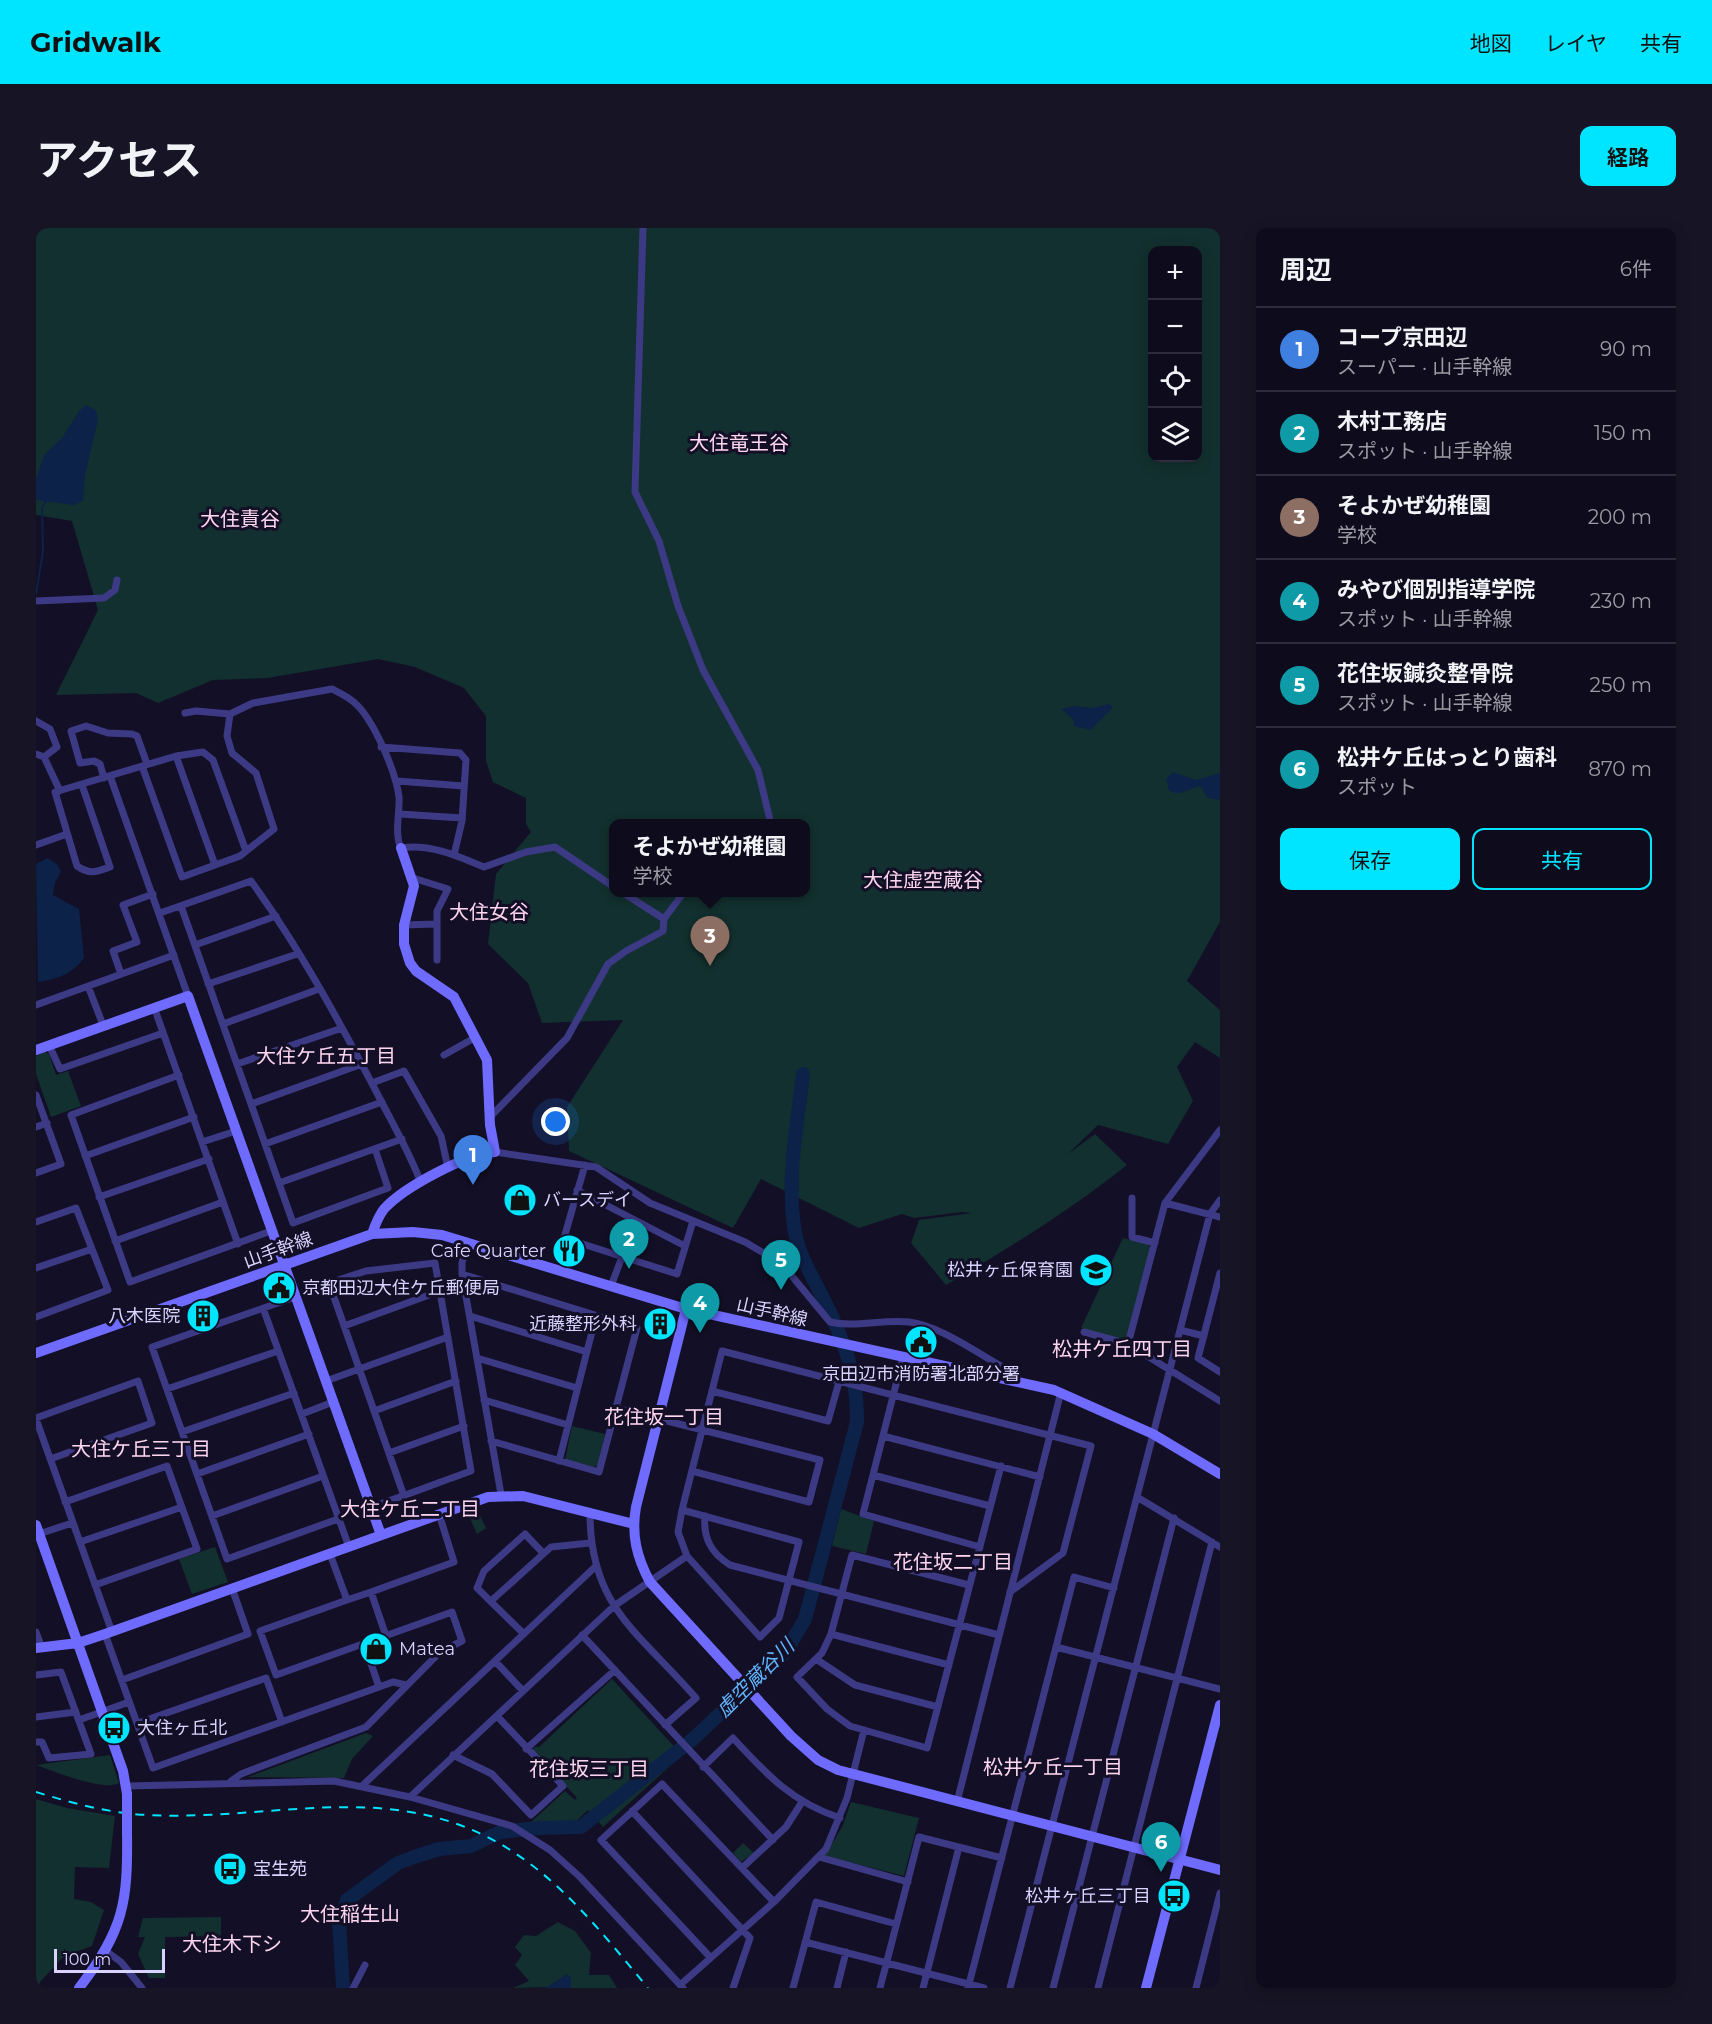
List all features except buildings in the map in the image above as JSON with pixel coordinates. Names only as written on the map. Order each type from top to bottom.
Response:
[{"type":"street","points":[[644,228],[635,492],[659,541],[678,606],[703,670],[758,770],[770,819]]},
{"type":"street","points":[[36,601],[104,598],[115,590],[117,580]]},
{"type":"street","points":[[185,713],[196,711],[230,714],[253,703],[332,689],[357,705],[372,726],[397,781],[400,814],[398,843],[413,878],[404,925],[404,944],[410,963],[428,981],[454,997],[489,1066],[495,1152]]},
{"type":"street","points":[[230,714],[227,735],[232,753],[256,773],[274,830],[246,851],[182,877],[137,736],[108,733],[86,726],[71,731],[80,763],[94,760],[100,764],[107,776],[153,894],[271,1232],[381,1535]]},
{"type":"street","points":[[36,721],[50,729],[57,747],[44,758]]},
{"type":"street","points":[[381,747],[460,753],[466,760],[462,818],[454,855]]},
{"type":"street","points":[[81,784],[110,867],[93,873],[77,866],[55,792],[60,791],[81,784],[107,776],[176,756],[203,752],[213,760],[246,851]]},
{"type":"street","points":[[36,754],[44,758],[60,791]]},
{"type":"street","points":[[176,756],[215,865]]},
{"type":"street","points":[[397,781],[464,786]]},
{"type":"street","points":[[400,814],[462,818]]},
{"type":"street","points":[[36,845],[66,834]]},
{"type":"street","points":[[401,848],[416,845],[454,855],[484,867],[526,852],[555,847],[609,884]]},
{"type":"street","points":[[413,878],[448,889],[436,910],[437,960]]},
{"type":"street","points":[[160,913],[251,881],[276,916],[342,1028],[402,1139],[422,1183]]},
{"type":"street","points":[[121,974],[113,951],[136,942],[123,905],[153,894]]},
{"type":"street","points":[[630,897],[664,919]]},
{"type":"street","points":[[491,1116],[567,1038],[608,964],[626,951],[658,936],[663,931],[664,919],[680,897]]},
{"type":"street","points":[[181,906],[293,1223],[388,1188],[375,1149]]},
{"type":"street","points":[[195,945],[276,916]]},
{"type":"street","points":[[404,925],[435,924]]},
{"type":"street","points":[[208,984],[297,954]]},
{"type":"street","points":[[36,1005],[174,955]]},
{"type":"street","points":[[88,986],[104,1025]]},
{"type":"street","points":[[222,1024],[319,989]]},
{"type":"street","points":[[36,1050],[188,996]]},
{"type":"street","points":[[154,1007],[238,1244]]},
{"type":"street","points":[[237,1064],[342,1028]]},
{"type":"street","points":[[49,1045],[60,1069],[163,1033]]},
{"type":"street","points":[[444,1055],[476,1037]]},
{"type":"street","points":[[251,1104],[362,1064]]},
{"type":"street","points":[[372,1083],[404,1071],[441,1136],[448,1168]]},
{"type":"street","points":[[179,1075],[71,1115],[130,1282],[271,1232]]},
{"type":"street","points":[[36,1095],[61,1164],[36,1173]]},
{"type":"street","points":[[265,1144],[382,1102]]},
{"type":"street","points":[[85,1156],[194,1117]]},
{"type":"street","points":[[36,1127],[46,1123]]},
{"type":"street","points":[[1128,1344],[1165,1203],[1220,1130]]},
{"type":"street","points":[[202,1142],[236,1131]]},
{"type":"street","points":[[279,1183],[402,1139]]},
{"type":"street","points":[[372,1234],[383,1210],[400,1196],[475,1155],[495,1152],[585,1165],[610,1176],[650,1203],[745,1242],[772,1258],[791,1275],[830,1322],[843,1325],[909,1322],[925,1326],[1001,1366],[1005,1379]]},
{"type":"street","points":[[99,1197],[209,1159]]},
{"type":"street","points":[[585,1165],[564,1238],[677,1274],[693,1221]]},
{"type":"street","points":[[577,1190],[685,1246]]},
{"type":"street","points":[[1132,1198],[1132,1237],[1155,1243]]},
{"type":"street","points":[[1010,1988],[1210,1214],[1220,1200]]},
{"type":"street","points":[[115,1241],[223,1202]]},
{"type":"street","points":[[1165,1203],[1220,1216]]},
{"type":"street","points":[[36,1222],[76,1208],[108,1290],[36,1317]]},
{"type":"street","name":"山手幹線","points":[[36,1353],[372,1234],[413,1232],[467,1241],[686,1309],[1061,1392],[1153,1434],[1220,1474]]},
{"type":"street","points":[[467,1241],[462,1274],[501,1494]]},
{"type":"street","points":[[36,1268],[92,1248]]},
{"type":"street","points":[[611,1286],[622,1257]]},
{"type":"street","points":[[371,1508],[404,1496],[471,1471],[435,1263],[366,1271],[329,1283],[404,1496]]},
{"type":"street","points":[[1220,1273],[1198,1358],[1220,1372]]},
{"type":"street","points":[[462,1274],[637,1328],[599,1472],[491,1441]]},
{"type":"street","points":[[345,1326],[440,1291]]},
{"type":"street","points":[[295,1297],[152,1347],[227,1559],[338,1519]]},
{"type":"street","points":[[263,1308],[349,1547]]},
{"type":"street","points":[[686,1309],[636,1507],[634,1524],[638,1557],[650,1582],[754,1696],[818,1760],[853,1774],[1220,1870]]},
{"type":"street","points":[[470,1316],[587,1352]]},
{"type":"street","points":[[559,1461],[596,1316]]},
{"type":"street","points":[[1180,1330],[1204,1336]]},
{"type":"street","points":[[1084,1332],[1128,1344],[1220,1401]]},
{"type":"street","points":[[326,1381],[448,1337]]},
{"type":"street","points":[[167,1389],[278,1351]]},
{"type":"street","points":[[681,1510],[799,1542],[792,1582],[779,1618],[760,1637],[687,1556],[678,1532],[681,1510],[722,1352],[1091,1446],[1063,1553],[1010,1592]]},
{"type":"street","points":[[903,1357],[862,1515],[980,1547]]},
{"type":"street","points":[[477,1358],[577,1388]]},
{"type":"street","points":[[50,1459],[152,1423],[138,1381],[36,1419],[72,1523],[95,1585],[122,1680],[153,1768],[393,1682],[406,1685]]},
{"type":"street","points":[[374,1411],[456,1382]]},
{"type":"street","points":[[712,1391],[828,1420],[839,1382]]},
{"type":"street","points":[[957,1802],[1061,1392]]},
{"type":"street","points":[[182,1432],[294,1393]]},
{"type":"street","points":[[484,1400],[568,1425]]},
{"type":"street","points":[[302,1414],[333,1402]]},
{"type":"street","points":[[616,1408],[820,1460],[809,1502],[692,1471]]},
{"type":"street","points":[[389,1453],[464,1426]]},
{"type":"street","points":[[197,1474],[309,1434]]},
{"type":"street","points":[[883,1436],[1040,1476]]},
{"type":"street","points":[[65,1502],[167,1466],[198,1549],[95,1585]]},
{"type":"street","points":[[969,1585],[852,1555],[838,1593],[831,1634],[816,1659],[797,1677],[839,1720],[864,1730],[927,1748],[1001,1466]]},
{"type":"street","points":[[873,1475],[990,1506]]},
{"type":"street","points":[[212,1516],[323,1476]]},
{"type":"street","points":[[36,1632],[39,1648],[78,1643],[501,1494],[523,1496],[634,1524]]},
{"type":"street","points":[[1137,1497],[1220,1547]]},
{"type":"street","points":[[80,1542],[182,1507]]},
{"type":"street","points":[[590,1513],[590,1543],[595,1567],[614,1606],[696,1698],[665,1725]]},
{"type":"street","points":[[231,1781],[241,1774],[366,1727],[440,1652],[462,1641],[452,1612],[276,1675],[260,1631],[454,1562],[439,1515]]},
{"type":"street","points":[[705,1516],[703,1533],[709,1545],[720,1559],[730,1565],[999,1635]]},
{"type":"street","points":[[1053,1988],[1174,1518]]},
{"type":"street","points":[[72,1523],[38,1530],[103,1712],[127,1790],[128,1876],[124,1905],[105,1951],[79,1988]]},
{"type":"street","points":[[524,1634],[477,1588],[484,1571],[525,1533],[543,1553]]},
{"type":"street","points":[[1098,1988],[1212,1542]]},
{"type":"street","points":[[491,1601],[551,1547],[590,1543]]},
{"type":"street","points":[[330,1554],[346,1600]]},
{"type":"street","points":[[410,1797],[614,1606],[687,1556]]},
{"type":"street","points":[[363,1785],[595,1567]]},
{"type":"street","points":[[968,1986],[1074,1576],[1114,1588]]},
{"type":"street","points":[[122,1680],[248,1634],[232,1588]]},
{"type":"street","points":[[371,1592],[386,1636]]},
{"type":"street","points":[[831,1634],[949,1665]]},
{"type":"street","points":[[582,1635],[773,1840]]},
{"type":"street","points":[[364,1643],[379,1687]]},
{"type":"street","points":[[1056,1647],[1220,1689]]},
{"type":"street","points":[[816,1659],[855,1685],[938,1707]]},
{"type":"street","points":[[495,1660],[523,1691]]},
{"type":"street","points":[[526,1749],[615,1670]]},
{"type":"street","points":[[36,1675],[61,1672],[91,1754],[50,1758],[42,1742],[36,1742]]},
{"type":"street","points":[[138,1724],[266,1678],[282,1722]]},
{"type":"street","points":[[79,1720],[129,1702]]},
{"type":"street","points":[[1146,1988],[1220,1705]]},
{"type":"street","points":[[36,1717],[76,1712]]},
{"type":"street","points":[[453,1755],[492,1774],[531,1815],[563,1786],[497,1716]]},
{"type":"street","points":[[127,1790],[231,1781],[334,1781],[363,1785],[470,1812],[512,1826],[550,1850],[580,1877],[681,1986],[742,1928],[774,1902],[819,1857],[840,1818],[864,1730]]},
{"type":"street","points":[[703,1767],[734,1738],[769,1776],[802,1802],[840,1818]]},
{"type":"street","points":[[710,1957],[601,1840],[662,1784],[774,1902]]},
{"type":"street","points":[[742,1868],[786,1827],[802,1802]]},
{"type":"street","points":[[632,1811],[750,1938],[734,1988]]},
{"type":"street","points":[[880,1988],[919,1837],[1002,1858]]},
{"type":"street","points":[[923,1988],[959,1847]]},
{"type":"street","points":[[819,1857],[908,1882]]},
{"type":"street","points":[[1196,1988],[1220,1893]]},
{"type":"street","points":[[793,1988],[816,1902],[896,1924]]},
{"type":"street","points":[[805,1942],[927,1973],[968,1986],[984,1988]]},
{"type":"street","points":[[105,1951],[120,1962],[142,1988]]},
{"type":"street","points":[[837,1988],[846,1952]]},
{"type":"street","points":[[353,1988],[365,1965]]},
{"type":"green space","points":[[36,228],[1220,228],[1220,922],[1187,981],[1220,1010],[1220,1058],[1195,1042],[1177,1067],[1193,1101],[1168,1144],[1098,1125],[1068,1154],[1095,1134],[1127,1165],[1084,1198],[1039,1228],[946,1285],[911,1243],[919,1220],[972,1213],[962,1212],[914,1218],[902,1214],[859,1228],[761,1179],[733,1228],[569,1151],[567,1107],[623,1020],[542,1023],[528,983],[488,944],[496,874],[531,832],[526,824],[526,798],[493,782],[486,761],[486,716],[464,688],[415,667],[378,659],[268,678],[213,680],[158,703],[136,693],[56,695],[98,610],[72,521],[36,515]]},
{"type":"green space","points":[[45,1052],[49,1054],[56,1075],[68,1071],[81,1106],[51,1117],[36,1074],[36,1056]]},
{"type":"green space","points":[[1123,1238],[1148,1244],[1150,1248],[1127,1339],[1124,1340],[1081,1328]]},
{"type":"green space","points":[[572,1426],[605,1434],[598,1465],[594,1467],[565,1460]]},
{"type":"green space","points":[[476,1508],[486,1528],[477,1534],[467,1511]]},
{"type":"green space","points":[[841,1509],[874,1521],[866,1554],[832,1546]]},
{"type":"green space","points":[[215,1547],[228,1582],[192,1594],[179,1559]]},
{"type":"green space","points":[[612,1679],[682,1755],[603,1827],[588,1810],[572,1825],[531,1822],[565,1791],[575,1800],[577,1798],[533,1750],[534,1747],[539,1747]]},
{"type":"green space","points":[[366,1733],[373,1736],[352,1759],[344,1778],[248,1777]]},
{"type":"green space","points":[[110,1755],[119,1783],[112,1785],[78,1780],[36,1765]]},
{"type":"green space","points":[[36,1799],[67,1808],[115,1816],[109,1868],[75,1867],[74,1899],[91,1902],[104,1910],[92,1946],[64,1956],[40,1982],[39,1988],[36,1988]]},
{"type":"green space","points":[[851,1802],[919,1818],[904,1876],[825,1856],[843,1825]]},
{"type":"green space","points":[[743,1843],[754,1853],[741,1862],[733,1853]]},
{"type":"green space","points":[[221,1917],[221,1936],[165,1937],[165,1978],[149,1978],[138,1954],[145,1937],[138,1937],[143,1918]]},
{"type":"green space","points":[[558,1922],[575,1931],[591,1953],[589,1975],[609,1975],[617,1988],[571,1988],[571,1978],[567,1974],[548,1987],[513,1988],[529,1981],[515,1965],[522,1955],[515,1947],[524,1935],[536,1936]]},
{"type":"water","points":[[86,405],[96,410],[98,420],[85,475],[83,501],[74,505],[36,500],[36,479],[44,455],[62,438],[80,410]]},
{"type":"water","points":[[1109,704],[1113,707],[1091,730],[1074,726],[1074,720],[1061,709],[1074,706],[1093,708]]},
{"type":"water","points":[[1173,772],[1196,780],[1220,773],[1220,800],[1208,798],[1200,786],[1181,793],[1169,790],[1166,779]]},
{"type":"water","points":[[47,858],[57,864],[61,871],[55,883],[53,895],[79,909],[84,958],[64,975],[38,982],[36,864]]},
{"type":"water","points":[[567,1974],[571,1978],[571,1988],[541,1988],[548,1987]]},
{"type":"waterway","points":[[36,594],[43,551],[42,508],[46,501]]},
{"type":"waterway","name":"虚空蔵谷川","points":[[343,1988],[339,1921],[347,1900],[398,1863],[439,1849],[471,1846],[500,1832],[581,1827],[693,1739],[785,1653],[805,1619],[857,1422],[857,1405],[852,1373],[843,1342],[803,1257],[795,1233],[792,1173],[803,1074]]},
{"type":"railway","points":[[36,1792],[90,1807],[147,1815],[198,1815],[345,1807],[393,1810],[440,1819],[486,1837],[533,1866],[580,1909],[648,1988]]},
{"type":"place","name":"そよかぜ幼稚園","points":[[710,966]]},
{"type":"place","name":"コープ京田辺","points":[[473,1185]]},
{"type":"place","name":"バースデイ","points":[[520,1200]]},
{"type":"place","name":"Cafe Quarter","points":[[569,1251]]},
{"type":"place","name":"木村工務店","points":[[629,1269]]},
{"type":"place","name":"松井ヶ丘保育園","points":[[1096,1270]]},
{"type":"place","name":"京都田辺大住ケ丘郵便局","points":[[279,1288]]},
{"type":"place","name":"花住坂鍼灸整骨院","points":[[781,1290]]},
{"type":"place","name":"八木医院","points":[[203,1316]]},
{"type":"place","name":"近藤整形外科","points":[[660,1324]]},
{"type":"place","name":"みやび個別指導学院","points":[[700,1333]]},
{"type":"place","name":"京田辺市消防署北部分署","points":[[921,1342]]},
{"type":"place","name":"Matea","points":[[376,1649]]},
{"type":"place","name":"大住ヶ丘北","points":[[114,1728]]},
{"type":"place","name":"宝生苑","points":[[230,1869]]},
{"type":"place","name":"松井ケ丘はっとり歯科","points":[[1161,1872]]},
{"type":"place","name":"松井ヶ丘三丁目","points":[[1174,1896]]},
{"type":"district","name":"大住竜王谷","points":[[739,443]]},
{"type":"district","name":"大住責谷","points":[[240,519]]},
{"type":"district","name":"大住虚空蔵谷","points":[[923,880]]},
{"type":"district","name":"大住女谷","points":[[489,912]]},
{"type":"district","name":"大住ケ丘五丁目","points":[[326,1056]]},
{"type":"district","name":"松井ケ丘四丁目","points":[[1122,1349]]},
{"type":"district","name":"花住坂一丁目","points":[[664,1417]]},
{"type":"district","name":"大住ケ丘三丁目","points":[[141,1449]]},
{"type":"district","name":"大住ケ丘二丁目","points":[[410,1509]]},
{"type":"district","name":"花住坂二丁目","points":[[953,1562]]},
{"type":"district","name":"松井ケ丘一丁目","points":[[1053,1767]]},
{"type":"district","name":"花住坂三丁目","points":[[589,1769]]},
{"type":"district","name":"大住稲生山","points":[[350,1914]]},
{"type":"district","name":"大住木下シ","points":[[232,1944]]}]
